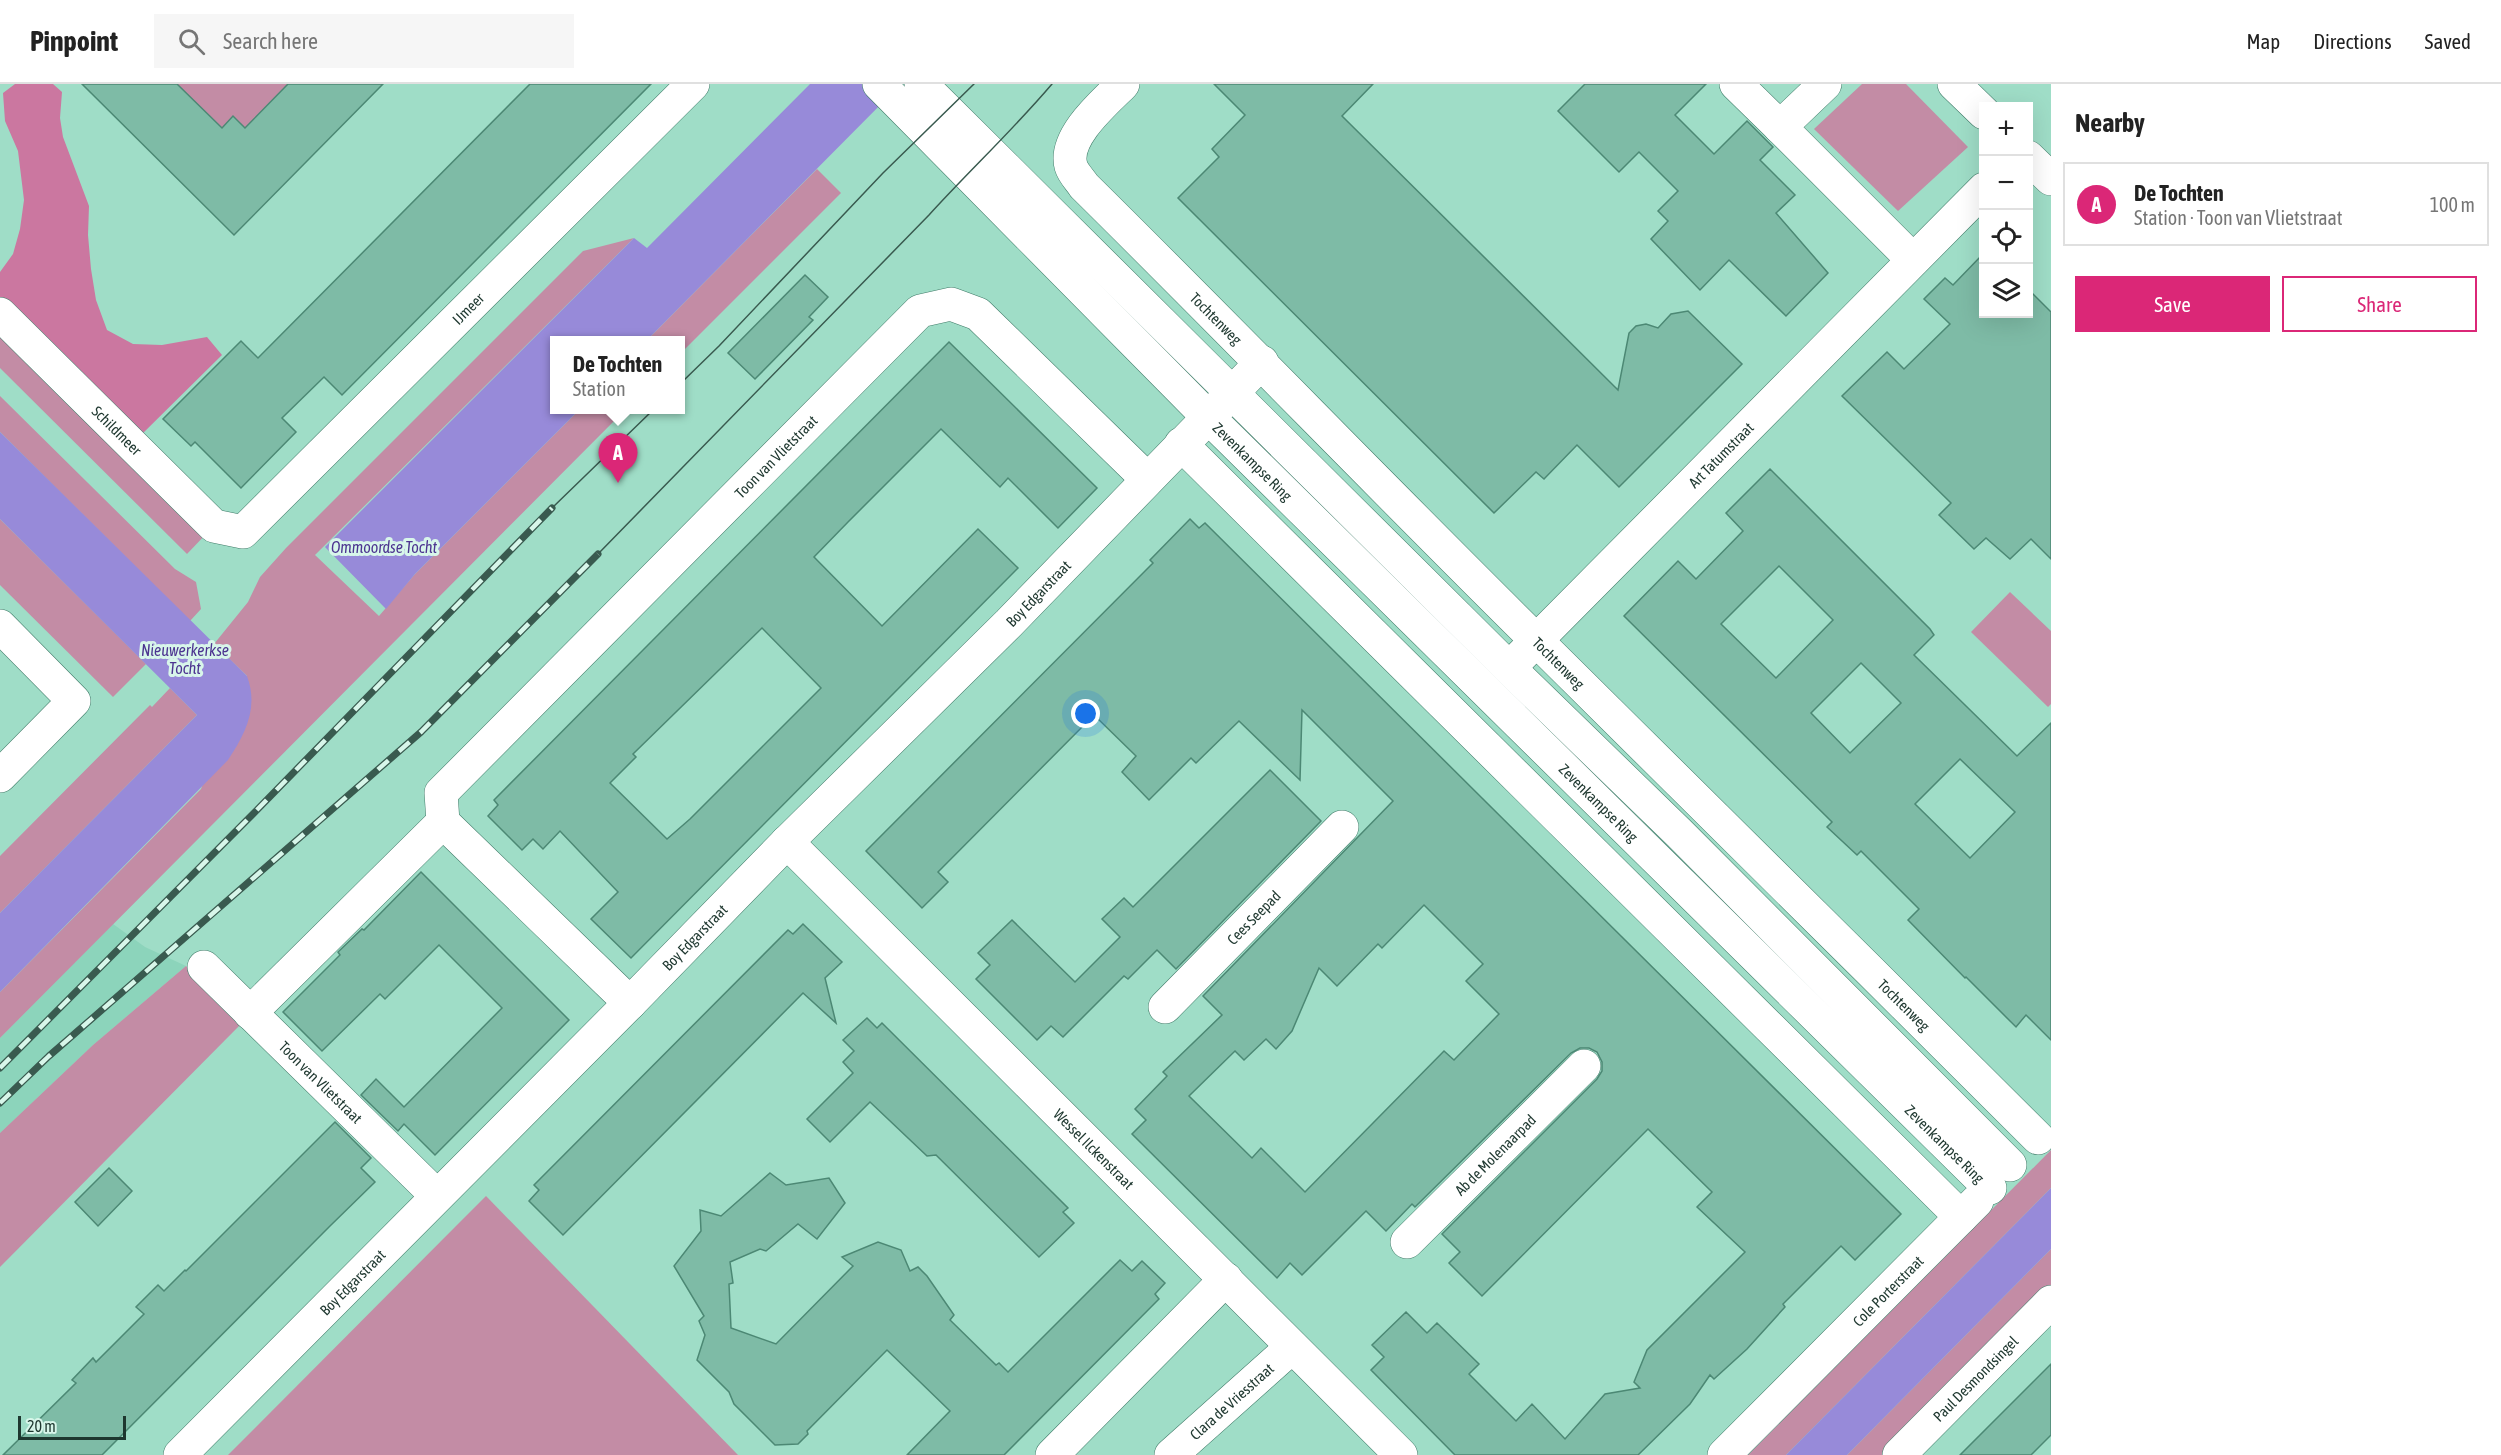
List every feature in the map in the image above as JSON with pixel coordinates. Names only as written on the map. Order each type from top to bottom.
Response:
[{"type":"street","name":"IJmeer","points":[[243,532],[693,84]]},
{"type":"street","name":"Tochtenweg","points":[[1123,84],[1084,124],[1071,150],[1071,167],[1084,186],[1262,362],[1536,640],[1743,843],[2044,1131]]},
{"type":"street","points":[[1736,84],[1912,260]]},
{"type":"street","points":[[1780,128],[1825,84]]},
{"type":"street","points":[[1954,84],[1979,109]]},
{"type":"street","name":"Zevenkampse Ring","points":[[899,89],[1232,393],[1498,680],[2000,1177]]},
{"type":"street","name":"Zevenkampse Ring","points":[[899,89],[1208,417],[1498,680]]},
{"type":"street","points":[[2033,162],[2051,179]]},
{"type":"street","name":"Art Tatumstraat","points":[[1460,721],[1536,640],[1979,193]]},
{"type":"street","name":"Toon van Vlietstraat","points":[[442,822],[441,793],[920,311],[951,304],[978,314],[1147,480]]},
{"type":"street","name":"Schildmeer","points":[[0,314],[214,526],[243,532]]},
{"type":"street","name":"Zevenkampse Ring","points":[[1208,417],[1262,362]]},
{"type":"street","name":"Boy Edgarstraat","points":[[180,1455],[787,842],[1009,623],[1208,417]]},
{"type":"street","points":[[1181,444],[1961,1217]]},
{"type":"street","points":[[0,626],[74,701],[0,776]]},
{"type":"street","points":[[258,1005],[442,822],[630,1003]]},
{"type":"street","name":"Cees Seepad","points":[[1165,1007],[1342,827]]},
{"type":"street","name":"Wessel Ilckenstraat","points":[[787,842],[1401,1455]]},
{"type":"street","name":"Toon van Vlietstraat","points":[[204,967],[258,1005],[437,1196]]},
{"type":"street","name":"Ab de Molenaarpad","points":[[1407,1242],[1584,1066]]},
{"type":"street","name":"Cole Porterstraat","points":[[1724,1455],[2044,1131]]},
{"type":"street","points":[[1052,1455],[1226,1279]]},
{"type":"street","name":"Paul Desmondsingel","points":[[1899,1455],[2051,1302]]},
{"type":"street","name":"Clara de Vriesstraat","points":[[1171,1455],[1292,1347]]},
{"type":"shaded area","points":[[15,84],[53,84],[62,92],[60,118],[63,137],[89,206],[88,235],[91,269],[96,300],[107,330],[133,344],[162,345],[207,337],[222,355],[136,440],[0,302],[0,272],[13,254],[20,229],[24,200],[18,151],[5,121],[3,93]]},
{"type":"shaded area","points":[[177,84],[288,84],[245,128],[233,117],[207,143],[177,114],[192,99]]},
{"type":"shaded area","points":[[1862,84],[1906,84],[1968,147],[1898,211],[1814,129]]},
{"type":"shaded area","points":[[817,169],[841,193],[685,349],[685,336],[651,336]]},
{"type":"shaded area","points":[[634,238],[315,555],[379,616],[415,574],[575,414],[621,414],[0,1038],[0,992],[201,789],[247,676],[214,644],[248,602],[260,577],[286,548],[583,251]]},
{"type":"shaded area","points":[[0,328],[207,533],[187,554],[0,368]]},
{"type":"shaded area","points":[[0,396],[175,569],[196,582],[201,609],[190,621],[0,432]]},
{"type":"shaded area","points":[[0,519],[146,664],[113,697],[0,585]]},
{"type":"shaded area","points":[[2010,592],[2051,631],[2051,704],[2048,707],[1971,632]]},
{"type":"shaded area","points":[[170,688],[197,715],[0,913],[0,856],[150,705],[152,707]]},
{"type":"shaded area","points":[[113,924],[145,947],[186,966],[93,1045],[0,1133],[0,1038]]},
{"type":"shaded area","points":[[186,966],[243,1022],[0,1267],[0,1133],[93,1045]]},
{"type":"shaded area","points":[[2051,1150],[2051,1188],[1786,1455],[1748,1455]]},
{"type":"shaded area","points":[[486,1196],[738,1455],[228,1455],[462,1220]]},
{"type":"shaded area","points":[[2051,1249],[2051,1288],[1885,1455],[1847,1455]]},
{"type":"water","name":"Ommoordse Tocht","points":[[810,84],[901,84],[651,336],[550,336],[550,414],[575,414],[415,574],[386,609],[325,547],[634,238],[647,248]]},
{"type":"water","name":"Nieuwerkerkse Tocht","points":[[0,432],[247,676],[251,710],[245,730],[228,760],[0,992],[0,913],[197,715],[0,519]]},
{"type":"water","points":[[2051,1188],[2051,1249],[1847,1455],[1786,1455]]},
{"type":"building","points":[[82,84],[177,84],[222,128],[233,116],[245,128],[288,84],[383,84],[234,235]]},
{"type":"building","points":[[530,84],[651,84],[342,395],[324,377],[282,418],[296,432],[241,488],[195,442],[191,446],[163,419],[241,341],[258,358]]},
{"type":"building","points":[[1214,84],[1373,84],[1342,116],[1618,390],[1629,333],[1636,326],[1646,324],[1658,328],[1671,314],[1688,311],[1742,364],[1619,487],[1577,445],[1544,479],[1536,472],[1494,513],[1178,198],[1219,157],[1212,149],[1245,115]]},
{"type":"building","points":[[1585,84],[1706,84],[1675,115],[1714,154],[1747,121],[1773,147],[1760,160],[1795,195],[1776,213],[1828,273],[1786,316],[1729,260],[1700,290],[1651,239],[1668,221],[1658,211],[1678,191],[1639,152],[1619,172],[1558,111]]},
{"type":"building","points":[[1979,258],[1979,318],[2033,318],[2033,294],[2051,312],[2051,559],[2031,539],[2010,559],[1986,538],[1974,549],[1939,515],[1951,503],[1842,396],[1887,352],[1904,369],[1950,324],[1924,299],[1945,278],[1953,285]]},
{"type":"building","points":[[805,275],[828,297],[809,317],[813,320],[755,379],[728,353]]},
{"type":"building","points":[[949,342],[1097,488],[1058,528],[1008,478],[1000,487],[941,429],[848,522],[814,557],[882,626],[978,529],[1018,568],[631,958],[591,919],[618,892],[560,831],[543,849],[533,839],[522,850],[488,816],[498,805],[494,800]],"holes":[[[762,628],[821,688],[690,819],[667,839],[610,783],[636,757],[633,754]]]},
{"type":"building","points":[[1770,469],[1930,629],[1934,635],[1914,655],[2017,756],[2051,723],[2051,1040],[2026,1015],[2016,1027],[1965,978],[1908,920],[1919,909],[1861,851],[1857,855],[1827,827],[1832,822],[1624,616],[1678,561],[1696,579],[1743,531],[1726,513]],"holes":[[[1779,566],[1833,620],[1776,678],[1721,624]],[[1861,663],[1901,703],[1850,753],[1811,713]],[[1960,759],[2015,812],[1970,858],[1915,804]]]},
{"type":"building","points":[[1190,519],[1199,528],[1205,523],[1901,1214],[1855,1260],[1841,1246],[1783,1304],[1785,1307],[1747,1349],[1714,1379],[1710,1375],[1690,1404],[1638,1455],[1455,1455],[1371,1370],[1384,1357],[1372,1345],[1406,1312],[1427,1333],[1437,1323],[1479,1364],[1469,1374],[1516,1421],[1532,1404],[1565,1439],[1605,1394],[1640,1388],[1634,1382],[1647,1350],[1745,1252],[1697,1207],[1712,1192],[1648,1129],[1482,1296],[1449,1263],[1460,1252],[1442,1234],[1597,1079],[1602,1071],[1602,1062],[1597,1052],[1589,1048],[1580,1048],[1571,1053],[1415,1207],[1412,1204],[1386,1231],[1366,1211],[1302,1275],[1290,1263],[1277,1278],[1132,1134],[1146,1120],[1135,1109],[1167,1076],[1163,1072],[1222,1015],[1203,996],[1393,801],[1302,710],[1300,780],[1239,721],[1196,763],[1191,758],[1149,800],[1122,772],[1136,756],[1094,715],[938,872],[948,882],[922,908],[866,851],[1153,563],[1150,560]],"holes":[[[1424,905],[1483,964],[1466,981],[1499,1014],[1454,1060],[1444,1051],[1305,1192],[1261,1148],[1252,1158],[1189,1096],[1235,1051],[1244,1060],[1266,1039],[1276,1049],[1292,1031],[1319,968],[1337,986],[1378,944],[1382,948]]]},
{"type":"building","points":[[1270,770],[1321,821],[1176,969],[1157,950],[1128,979],[1124,976],[1063,1037],[1051,1026],[1037,1040],[976,979],[990,965],[978,953],[1012,920],[1075,982],[1120,937],[1102,919],[1124,898],[1133,907]]},
{"type":"building","points":[[421,872],[569,1020],[435,1155],[404,1124],[398,1131],[361,1095],[376,1079],[404,1107],[502,1008],[439,945],[385,999],[380,994],[322,1051],[283,1012],[340,955],[338,952],[362,929],[364,930]]},
{"type":"building","points":[[803,924],[842,962],[825,978],[836,1023],[803,993],[563,1235],[529,1201],[539,1190],[534,1185],[788,930],[793,934]]},
{"type":"building","points":[[867,1018],[877,1028],[882,1023],[1068,1208],[1063,1212],[1074,1223],[1039,1257],[936,1155],[927,1156],[870,1102],[830,1142],[807,1119],[853,1073],[843,1062],[854,1051],[843,1040]]},
{"type":"building","points":[[335,1122],[371,1158],[361,1168],[375,1182],[102,1455],[3,1455],[76,1383],[72,1380],[93,1358],[96,1362],[144,1314],[136,1307],[158,1285],[164,1291],[186,1271]]},
{"type":"building","points":[[109,1168],[132,1191],[98,1226],[75,1202]]},
{"type":"building","points":[[770,1173],[786,1185],[829,1178],[845,1203],[817,1239],[798,1224],[766,1251],[760,1249],[730,1262],[733,1283],[729,1284],[731,1328],[776,1344],[853,1266],[842,1257],[878,1242],[901,1250],[910,1271],[918,1267],[927,1276],[954,1315],[950,1320],[996,1365],[999,1363],[1008,1372],[1120,1260],[1132,1271],[1142,1261],[1165,1283],[1155,1294],[1159,1299],[1004,1455],[907,1455],[950,1411],[887,1350],[807,1431],[808,1434],[798,1444],[775,1445],[734,1404],[729,1392],[697,1360],[705,1335],[699,1321],[704,1316],[674,1266],[701,1231],[700,1210],[721,1216]]},
{"type":"building","points":[[2051,1364],[2051,1435],[2031,1455],[1960,1455]]},
{"type":"tram line","points":[[685,379],[883,173],[974,84]]},
{"type":"tram line","points":[[598,554],[929,215],[1052,84]]},
{"type":"tram line","points":[[552,508],[649,414]]},
{"type":"railway","points":[[0,1068],[251,816],[552,508]]},
{"type":"railway","points":[[0,1103],[49,1056],[421,732],[598,554]]},
{"type":"place","name":"De Tochten","points":[[618,483]]}]
